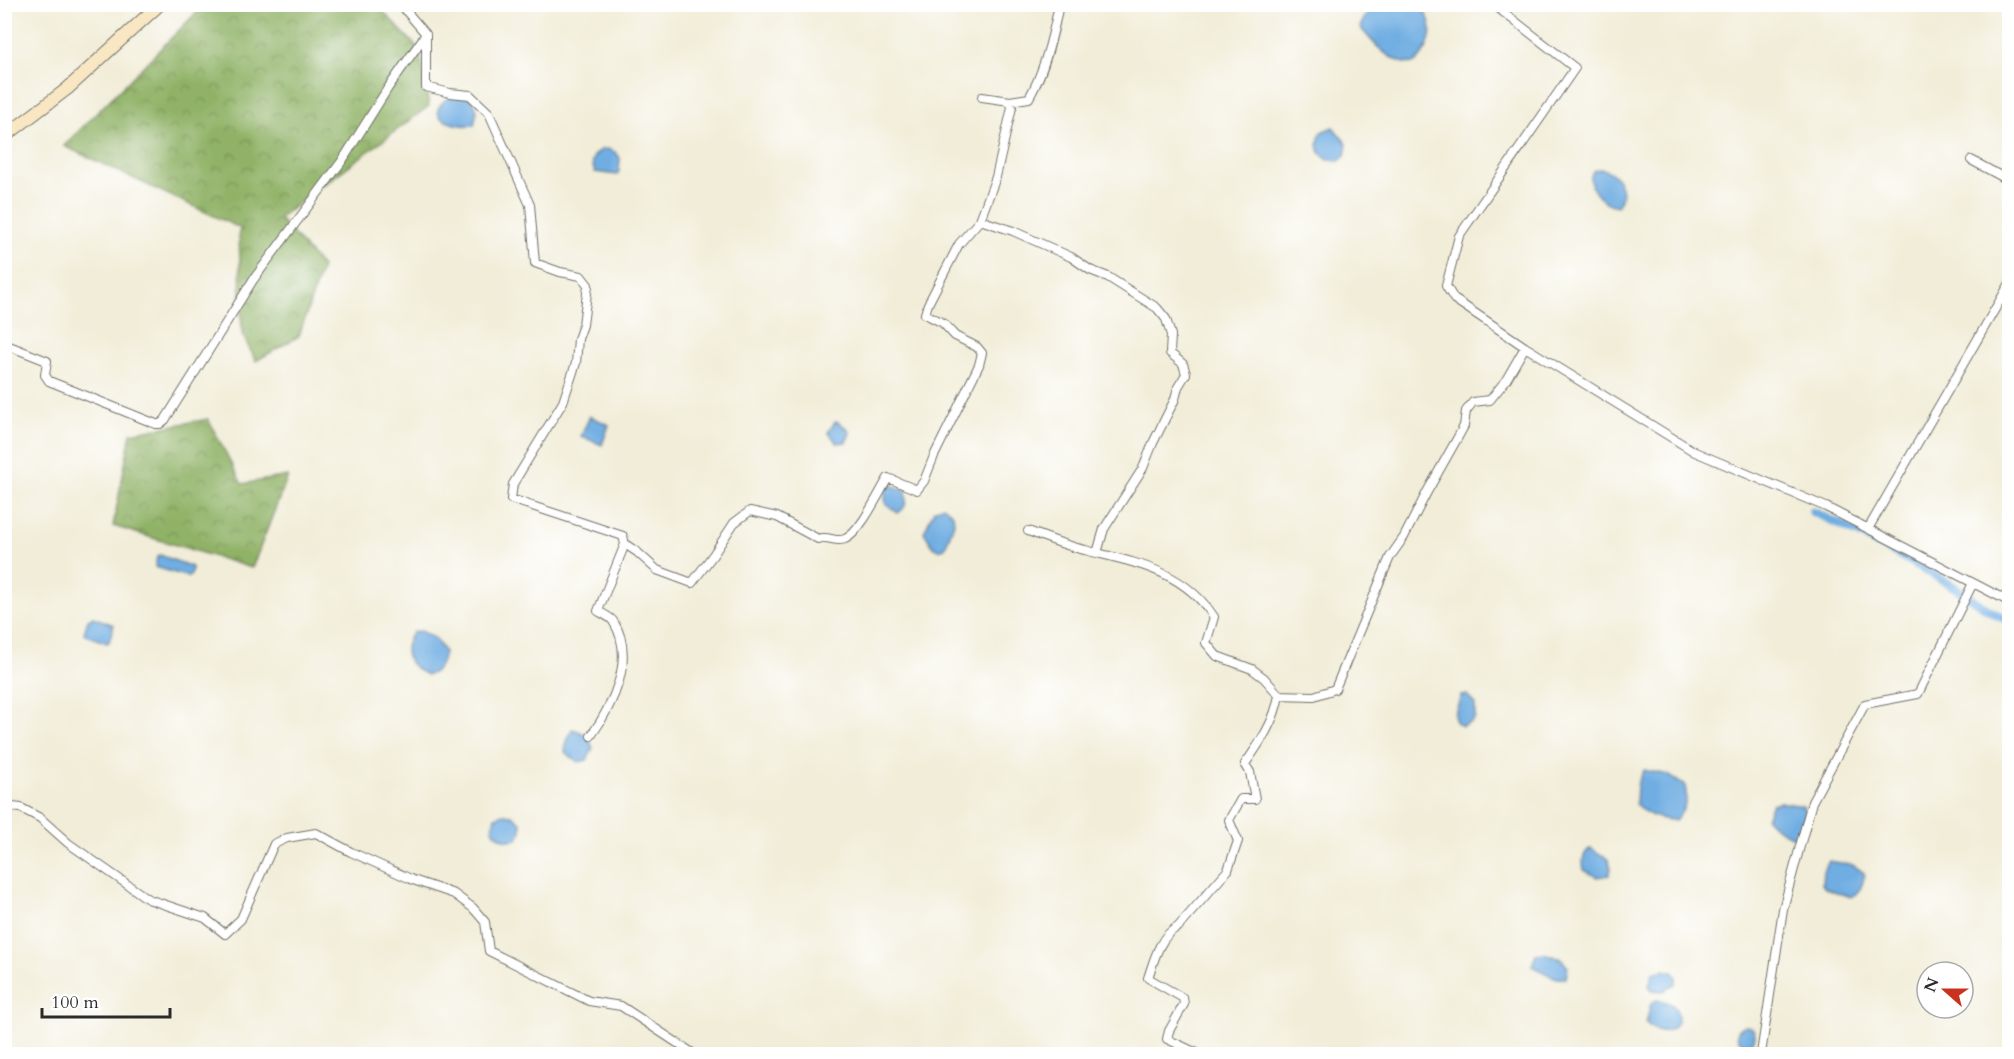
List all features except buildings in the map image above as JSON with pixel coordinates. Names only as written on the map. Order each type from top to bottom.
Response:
[{"type":"main road","points":[[4,137],[67,89],[160,4]]},
{"type":"street","points":[[400,4],[426,34],[426,87],[470,95],[489,113],[530,205],[535,263],[580,276],[588,285],[576,363],[563,402],[513,484],[511,499],[623,536],[625,544],[598,611],[612,619],[620,637],[623,660],[620,679],[604,717],[591,736]]},
{"type":"street","points":[[982,98],[1010,101],[1029,98],[1039,81],[1059,4]]},
{"type":"street","points":[[1493,4],[1575,68],[1459,236],[1446,285],[1454,298],[1525,347],[1695,452],[1826,507],[1971,587],[2010,602]]},
{"type":"street","points":[[4,344],[47,361],[45,375],[49,381],[132,416],[160,424],[165,420],[253,280],[342,162],[388,88],[426,34]]},
{"type":"street","points":[[625,544],[657,570],[692,583],[734,523],[750,511],[777,517],[818,539],[825,536],[842,541],[853,535],[888,478],[917,490],[924,482],[934,456],[979,365],[982,352],[978,347],[954,336],[943,323],[925,314],[959,244],[980,220],[998,168],[1012,107],[1010,101]]},
{"type":"street","points":[[1971,160],[2010,181]]},
{"type":"street","points":[[980,220],[1013,231],[1071,257],[1157,308],[1166,318],[1169,327],[1170,353],[1183,364],[1186,374],[1178,387],[1171,408],[1143,468],[1104,529],[1097,553]]},
{"type":"street","points":[[1868,529],[2010,283]]},
{"type":"street","points":[[1028,531],[1097,553],[1149,566],[1168,575],[1197,596],[1214,617],[1206,643],[1217,656],[1252,669],[1279,695],[1314,696],[1335,689],[1390,557],[1404,537],[1464,426],[1466,411],[1473,402],[1490,400],[1506,380],[1525,347]]},
{"type":"street","points":[[1761,1054],[1783,909],[1812,802],[1865,704],[1918,694],[1971,587]]},
{"type":"street","points":[[1199,1054],[1167,1039],[1169,1030],[1184,1004],[1183,998],[1148,978],[1159,949],[1170,931],[1178,927],[1228,870],[1238,841],[1229,820],[1241,799],[1255,799],[1250,772],[1245,764],[1268,729],[1279,695]]},
{"type":"street","points":[[4,806],[21,808],[40,818],[68,843],[148,899],[205,918],[225,934],[241,919],[274,844],[287,838],[316,833],[351,852],[413,880],[454,894],[485,922],[489,951],[589,1001],[621,1006],[694,1054]]},
{"type":"green space","points":[[204,5],[377,5],[419,49],[429,106],[279,218],[322,267],[299,336],[256,361],[242,334],[239,231],[242,229],[64,146]]},
{"type":"green space","points":[[208,419],[242,484],[288,476],[252,568],[113,526],[131,433]]},
{"type":"water","points":[[1371,5],[1419,5],[1425,12],[1431,27],[1429,42],[1415,63],[1399,61],[1391,57],[1377,46],[1360,27]]},
{"type":"water","points":[[452,96],[469,98],[474,102],[477,111],[474,125],[448,122],[438,114],[438,109]]},
{"type":"water","points":[[1333,127],[1347,144],[1345,156],[1339,161],[1323,156],[1318,144],[1321,132]]},
{"type":"water","points":[[603,149],[613,151],[620,158],[617,175],[595,172],[593,158]]},
{"type":"water","points":[[1599,169],[1611,173],[1619,182],[1622,194],[1617,206],[1602,200],[1595,193],[1590,178],[1593,171]]},
{"type":"water","points":[[590,416],[609,425],[602,445],[581,436]]},
{"type":"water","points":[[836,421],[847,428],[850,433],[846,442],[837,443],[828,432]]},
{"type":"water","points":[[891,485],[906,491],[906,503],[898,513],[885,503],[885,487]]},
{"type":"water","points":[[943,506],[953,514],[954,523],[945,548],[939,550],[933,547],[924,532],[934,510]]},
{"type":"water","points":[[160,555],[192,567],[191,575],[188,577],[155,567],[157,557]]},
{"type":"water","points":[[93,617],[114,625],[109,642],[84,633],[88,620]]},
{"type":"water","points":[[421,631],[436,639],[444,652],[439,667],[427,675],[414,667],[406,652],[406,645],[413,632]]},
{"type":"water","points":[[1467,695],[1475,704],[1475,717],[1472,722],[1462,726],[1456,722],[1454,716],[1461,696]]},
{"type":"water","points":[[572,729],[583,733],[593,748],[587,760],[578,762],[565,752]]},
{"type":"water","points":[[1644,770],[1668,775],[1685,786],[1685,804],[1676,820],[1644,812],[1636,804],[1637,785]]},
{"type":"water","points":[[1780,802],[1803,806],[1804,823],[1795,838],[1776,828],[1766,818],[1772,804]]},
{"type":"water","points":[[504,814],[512,815],[521,822],[521,831],[517,839],[503,838],[492,829],[495,817]]},
{"type":"water","points":[[1591,848],[1609,860],[1611,869],[1609,875],[1597,877],[1584,870],[1584,857]]},
{"type":"water","points":[[1829,861],[1853,865],[1864,873],[1857,893],[1851,897],[1825,888],[1822,884],[1823,871]]},
{"type":"water","points":[[1544,953],[1561,959],[1568,967],[1566,978],[1553,977],[1532,965],[1536,954]]},
{"type":"water","points":[[1663,970],[1673,972],[1677,977],[1675,985],[1663,991],[1652,990],[1649,986],[1653,973]]},
{"type":"water","points":[[1657,1000],[1669,1003],[1676,1009],[1678,1016],[1672,1028],[1665,1031],[1656,1030],[1646,1023],[1651,1003]]},
{"type":"water","points":[[1746,1026],[1752,1029],[1755,1035],[1752,1041],[1746,1044],[1740,1041],[1737,1035],[1740,1029]]},
{"type":"waterway","points":[[1813,512],[1900,556],[2010,621]]}]
